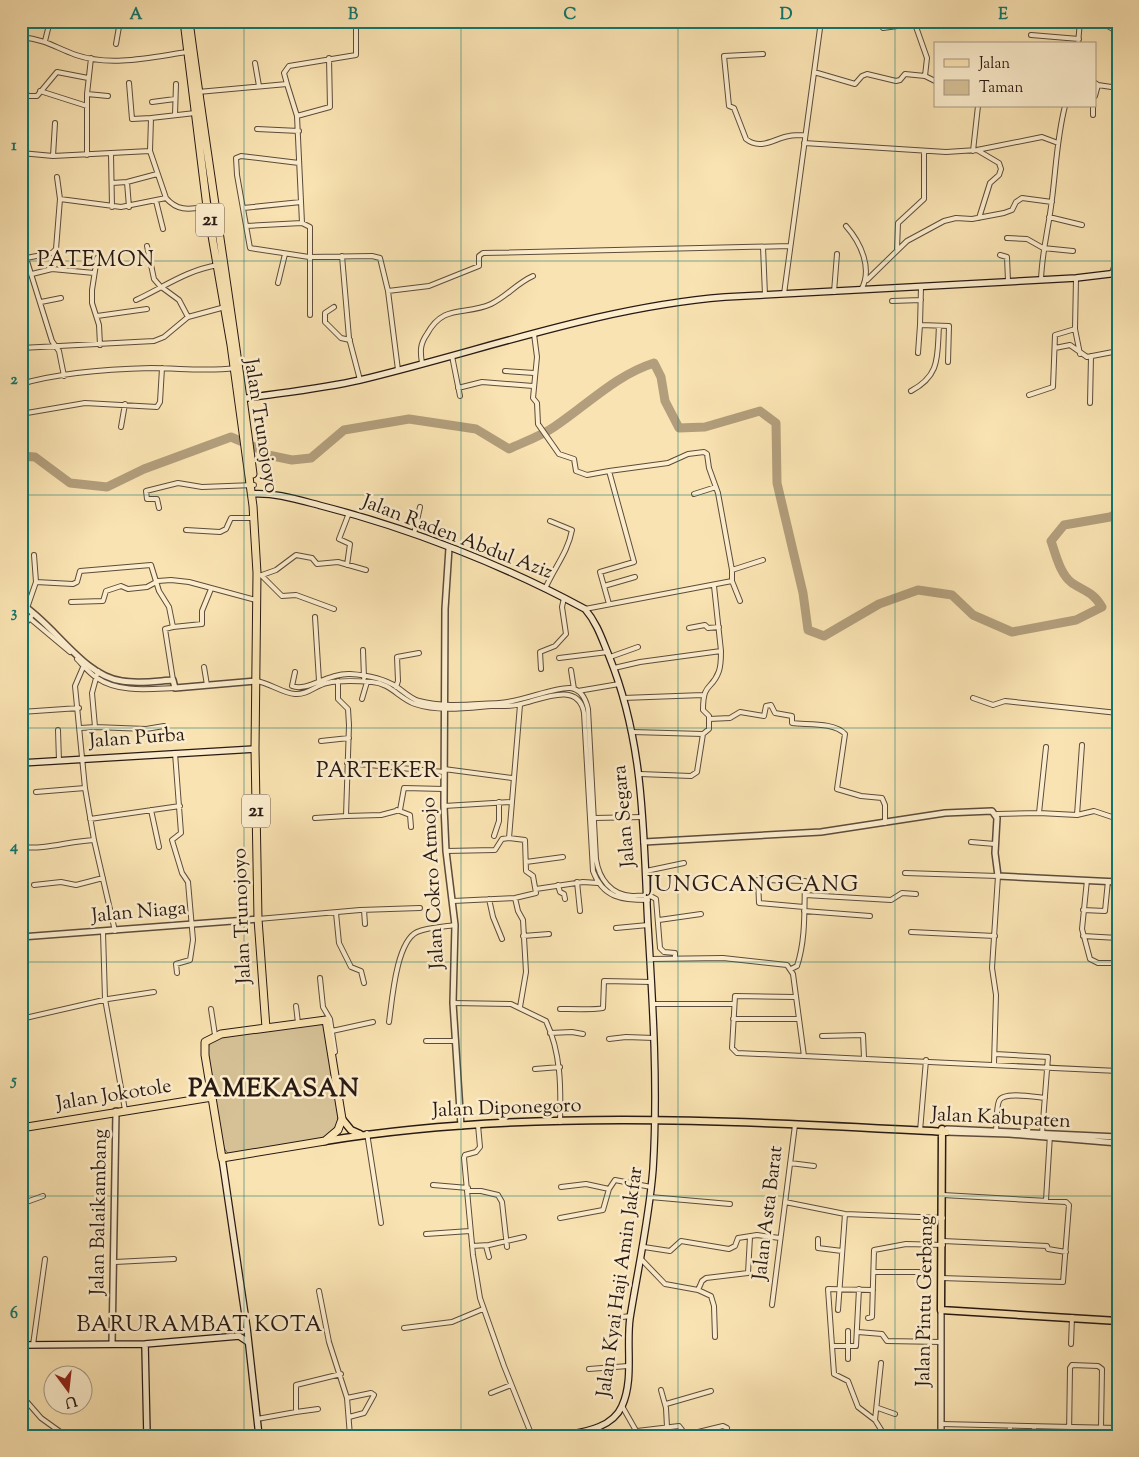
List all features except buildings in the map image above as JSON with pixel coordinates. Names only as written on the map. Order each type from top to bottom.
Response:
[{"type":"highway","name":"Jalan Trunojoyo","points":[[184,21],[187,52],[195,92],[220,265],[243,398],[243,418],[253,494],[254,518]]},
{"type":"highway","name":"Jalan Trunojoyo","points":[[189,21],[195,113],[207,206],[220,265]]},
{"type":"highway","name":"21","points":[[254,518],[259,574],[257,597]]},
{"type":"highway","name":"Jalan Trunojoyo","points":[[257,597],[255,749],[258,919],[266,1028]]},
{"type":"highway","points":[[328,1018],[331,1054],[342,1119],[338,1130],[325,1141],[222,1158],[204,1047],[207,1039],[215,1035],[266,1028],[328,1018]]},
{"type":"highway","name":"Jalan Jokotole","points":[[21,1128],[116,1111],[212,1097]]},
{"type":"main road","points":[[243,398],[360,380],[602,315],[685,300],[1076,278],[1115,273]]},
{"type":"main road","name":"Jalan Raden Abdul Aziz","points":[[253,494],[277,495],[349,513],[414,534],[545,589],[585,609]]},
{"type":"main road","name":"Jalan Segara","points":[[585,609],[595,622],[614,668],[632,732],[640,774],[653,1004],[654,1121]]},
{"type":"main road","name":"Jalan Purba","points":[[21,763],[255,749]]},
{"type":"main road","points":[[342,1119],[351,1130],[364,1134]]},
{"type":"main road","name":"Jalan Diponegoro","points":[[325,1141],[364,1134],[461,1126],[654,1121]]},
{"type":"main road","name":"Jalan Kabupaten","points":[[654,1121],[944,1130]]},
{"type":"main road","name":"Jalan Kyai Haji Amin Jakfar","points":[[561,1436],[599,1427],[615,1416],[622,1406],[628,1366],[631,1316],[644,1247],[650,1197],[654,1121]]},
{"type":"main road","name":"Jalan Pintu Gerbang","points":[[941,1310],[944,1130]]},
{"type":"main road","points":[[222,1158],[247,1328],[259,1436]]},
{"type":"main road","points":[[941,1310],[1118,1320]]},
{"type":"main road","points":[[239,1336],[247,1328]]},
{"type":"main road","points":[[21,1345],[145,1344],[239,1336],[248,1342]]},
{"type":"main road","points":[[145,1344],[147,1436]]},
{"type":"street","points":[[45,40],[50,21]]},
{"type":"street","points":[[116,44],[120,21]]},
{"type":"street","points":[[302,223],[299,131],[297,116],[284,73],[287,67],[356,55],[356,21]]},
{"type":"street","points":[[783,295],[821,21]]},
{"type":"street","points":[[885,21],[883,28],[933,21]]},
{"type":"street","points":[[1031,35],[1079,42],[1080,21]]},
{"type":"street","points":[[1099,21],[1118,32]]},
{"type":"street","points":[[915,24],[927,58],[925,76]]},
{"type":"street","points":[[21,43],[22,37],[45,40],[75,55],[91,58],[134,59],[187,52]]},
{"type":"street","points":[[763,54],[724,56],[728,105],[734,108],[746,139],[750,142],[771,143],[789,136],[806,135]]},
{"type":"street","points":[[87,155],[87,94],[91,58]]},
{"type":"street","points":[[297,116],[330,107],[330,58]]},
{"type":"street","points":[[255,63],[260,86]]},
{"type":"street","points":[[21,92],[34,97],[57,72],[88,78]]},
{"type":"street","points":[[814,72],[855,84],[862,76],[867,74],[896,81],[900,80],[904,74],[925,76],[934,80]]},
{"type":"street","points":[[129,83],[132,119],[195,113]]},
{"type":"street","points":[[175,115],[176,84]]},
{"type":"street","points":[[195,92],[287,84]]},
{"type":"street","points":[[1097,84],[1118,88]]},
{"type":"street","points":[[40,92],[87,106]]},
{"type":"street","points":[[87,94],[108,96]]},
{"type":"street","points":[[152,102],[176,99]]},
{"type":"street","points":[[975,151],[978,108]]},
{"type":"street","points":[[1041,280],[1043,248],[1052,202],[1058,143],[1065,108]]},
{"type":"street","points":[[1092,108],[1094,115]]},
{"type":"street","points":[[152,118],[150,151],[166,198],[180,209],[207,206]]},
{"type":"street","points":[[21,120],[21,131]]},
{"type":"street","points":[[53,156],[55,123]]},
{"type":"street","points":[[257,129],[299,131]]},
{"type":"street","points":[[804,143],[879,147],[924,152],[975,151],[1042,137],[1058,143]]},
{"type":"street","points":[[21,153],[53,156],[150,151]]},
{"type":"street","points":[[975,151],[1000,165],[1001,169],[999,175],[990,183],[979,218]]},
{"type":"street","points":[[897,250],[898,223],[924,199],[924,152]]},
{"type":"street","points":[[112,154],[112,206]]},
{"type":"street","points":[[299,163],[238,157],[236,167],[250,248],[310,257],[372,256],[380,258],[388,291],[398,370]]},
{"type":"street","points":[[112,183],[127,182],[157,174]]},
{"type":"street","points":[[57,177],[60,199],[56,251],[24,259],[32,274],[52,341],[61,356],[64,376]]},
{"type":"street","points":[[127,182],[129,207]]},
{"type":"street","points":[[60,199],[129,207],[166,198]]},
{"type":"street","points":[[861,290],[867,280],[897,250],[925,230],[944,221],[956,218],[979,218],[1011,210],[1016,202],[1022,198],[1052,202]]},
{"type":"street","points":[[156,200],[163,229]]},
{"type":"street","points":[[243,208],[301,202]]},
{"type":"street","points":[[1049,217],[1082,225]]},
{"type":"street","points":[[246,226],[302,223],[309,226],[311,231],[310,315]]},
{"type":"street","points":[[846,226],[859,243],[867,280]]},
{"type":"street","points":[[1007,238],[1032,240],[1043,248],[1073,251]]},
{"type":"street","points":[[147,246],[151,272],[158,284],[179,300],[188,317]]},
{"type":"street","points":[[388,291],[429,286],[478,266],[479,255],[483,253],[790,246]]},
{"type":"street","points":[[763,247],[765,295]]},
{"type":"street","points":[[278,283],[285,254]]},
{"type":"street","points":[[834,292],[837,254]]},
{"type":"street","points":[[1000,255],[1008,257],[1008,281]]},
{"type":"street","points":[[1115,273],[1118,255]]},
{"type":"street","points":[[342,256],[346,314],[360,380]]},
{"type":"street","points":[[97,258],[92,303],[100,325],[100,345]]},
{"type":"street","points":[[136,300],[162,288],[182,275],[220,265]]},
{"type":"street","points":[[32,274],[52,269],[94,273]]},
{"type":"street","points":[[422,363],[421,344],[431,326],[440,317],[448,313],[490,305],[533,276]]},
{"type":"street","points":[[1076,278],[1075,329],[1080,354]]},
{"type":"street","points":[[918,353],[921,287]]},
{"type":"street","points":[[40,302],[60,298]]},
{"type":"street","points":[[892,301],[920,300]]},
{"type":"street","points":[[21,348],[154,341],[164,337],[188,317],[227,307]]},
{"type":"street","points":[[334,307],[325,313],[325,322],[341,338],[350,340]]},
{"type":"street","points":[[97,316],[147,309]]},
{"type":"street","points":[[920,325],[950,328],[948,362]]},
{"type":"street","points":[[911,391],[928,380],[936,366],[939,326]]},
{"type":"street","points":[[1029,395],[1051,389],[1054,385],[1055,334],[1075,329]]},
{"type":"street","points":[[534,334],[537,357],[533,398],[537,403],[538,424],[549,437],[559,454],[574,459],[574,468],[579,473],[587,475],[668,463],[688,454],[704,452],[707,454],[709,468],[716,487],[732,570],[732,581],[740,601]]},
{"type":"street","points":[[1054,348],[1070,345],[1080,354],[1091,356],[1118,351]]},
{"type":"street","points":[[452,356],[460,396]]},
{"type":"street","points":[[1090,403],[1091,356]]},
{"type":"street","points":[[21,384],[100,371],[162,368],[204,372],[237,367]]},
{"type":"street","points":[[21,414],[85,403],[159,406],[162,368]]},
{"type":"street","points":[[505,371],[534,373]]},
{"type":"street","points":[[458,388],[482,382],[533,386]]},
{"type":"street","points":[[121,427],[125,404]]},
{"type":"street","points":[[609,471],[634,562],[600,572],[609,604]]},
{"type":"street","points":[[159,508],[157,499],[148,499],[146,491],[178,483],[202,487],[252,485]]},
{"type":"street","points":[[694,494],[716,487]]},
{"type":"street","points":[[414,534],[420,507]]},
{"type":"street","points":[[347,564],[350,544],[339,540],[349,513]]},
{"type":"street","points":[[186,530],[220,532],[226,529],[231,518],[254,518]]},
{"type":"street","points":[[545,589],[557,563],[564,556],[572,532],[571,528],[550,521]]},
{"type":"street","name":"Jalan Cokro Atmojo","points":[[449,548],[445,609],[444,806],[446,851],[455,925],[453,1003],[461,1126]]},
{"type":"street","points":[[24,609],[36,582],[34,555]]},
{"type":"street","points":[[259,574],[276,570],[299,555],[312,558],[317,564],[338,562],[366,570]]},
{"type":"street","points":[[732,570],[763,560]]},
{"type":"street","points":[[36,582],[73,584],[78,582],[80,571],[149,565],[152,567],[155,582],[169,607],[173,626]]},
{"type":"street","points":[[259,574],[282,596],[296,594],[334,609]]},
{"type":"street","points":[[604,586],[635,577]]},
{"type":"street","points":[[71,602],[103,601],[105,592],[112,587],[122,586],[128,589],[147,587],[155,582],[180,581],[211,589],[257,597]]},
{"type":"street","points":[[585,609],[714,586],[732,581]]},
{"type":"street","points":[[632,732],[703,734],[709,729],[709,719],[704,710],[703,695],[718,674],[721,651],[714,586]]},
{"type":"street","points":[[175,688],[165,629],[173,626],[202,624],[202,611],[211,589]]},
{"type":"street","points":[[541,669],[540,652],[556,646],[566,634],[562,607],[564,598]]},
{"type":"street","points":[[21,604],[31,616],[96,674]]},
{"type":"street","points":[[21,648],[26,624],[31,616]]},
{"type":"street","points":[[315,617],[319,681]]},
{"type":"street","points":[[689,628],[705,625],[708,628],[719,626]]},
{"type":"street","points":[[57,639],[96,674],[121,681],[175,688],[256,681],[296,694],[309,692],[321,685],[338,681],[378,678],[416,704],[444,706],[520,705],[567,688],[575,692],[584,702],[587,730],[592,817],[592,866],[602,882],[613,893],[622,897],[647,898],[658,902],[661,951],[675,953],[675,958]]},
{"type":"street","points":[[559,658],[608,654],[638,647]]},
{"type":"street","points":[[362,699],[364,679],[363,650]]},
{"type":"street","points":[[614,668],[640,662],[721,651]]},
{"type":"street","points":[[396,686],[398,681],[397,657],[419,653]]},
{"type":"street","points":[[84,665],[76,681],[85,788],[94,840],[115,931]]},
{"type":"street","points":[[204,667],[207,684]]},
{"type":"street","points":[[571,670],[575,692]]},
{"type":"street","points":[[289,692],[295,672]]},
{"type":"street","points":[[95,727],[92,693],[96,674]]},
{"type":"street","points":[[292,686],[304,688],[338,674],[364,679]]},
{"type":"street","points":[[159,685],[173,680]]},
{"type":"street","points":[[338,681],[338,700],[348,708],[349,738],[346,816]]},
{"type":"street","points":[[575,692],[619,684]]},
{"type":"street","points":[[390,686],[396,686],[418,701],[444,706]]},
{"type":"street","points":[[504,704],[548,695]]},
{"type":"street","points":[[623,698],[703,695]]},
{"type":"street","points":[[973,698],[993,705],[1005,702],[1118,713]]},
{"type":"street","points":[[509,838],[512,778],[520,705]]},
{"type":"street","points":[[709,719],[730,718],[740,712],[764,716],[766,706],[771,705],[775,713],[792,716],[792,723],[824,726],[845,732],[837,789],[861,796],[882,798],[885,805],[885,822]]},
{"type":"street","points":[[21,712],[79,708]]},
{"type":"street","points":[[81,728],[146,729],[164,726]]},
{"type":"street","points":[[58,730],[59,761]]},
{"type":"street","points":[[640,774],[694,775],[700,767],[703,734]]},
{"type":"street","points":[[321,740],[349,738]]},
{"type":"street","points":[[1077,815],[1082,744]]},
{"type":"street","points":[[1040,813],[1046,747]]},
{"type":"street","points":[[175,753],[181,833],[172,840],[182,873],[188,882],[193,949],[191,958],[177,963],[177,973]]},
{"type":"street","points":[[347,763],[512,778]]},
{"type":"street","points":[[36,792],[85,788]]},
{"type":"street","points":[[315,818],[375,816],[401,808],[404,788],[444,790]]},
{"type":"street","points":[[494,836],[500,821],[499,802]]},
{"type":"street","points":[[444,806],[512,802]]},
{"type":"street","points":[[90,819],[130,815],[180,806]]},
{"type":"street","points":[[151,810],[159,847]]},
{"type":"street","points":[[397,810],[399,813],[409,814],[411,827]]},
{"type":"street","points":[[644,842],[821,832],[945,813],[992,812],[996,814],[1040,813],[1077,815],[1098,811],[1118,819]]},
{"type":"street","points":[[994,1064],[996,995],[992,968],[998,876],[995,844],[996,814]]},
{"type":"street","points":[[592,817],[643,817]]},
{"type":"street","points":[[446,851],[495,850],[502,839],[524,839],[526,871],[533,876],[536,889],[534,894],[516,898],[453,901]]},
{"type":"street","points":[[21,847],[41,848],[72,841],[94,840]]},
{"type":"street","points":[[971,842],[995,844]]},
{"type":"street","points":[[526,862],[563,857]]},
{"type":"street","points":[[646,872],[684,864]]},
{"type":"street","points":[[905,873],[1118,882]]},
{"type":"street","points":[[34,885],[61,882],[76,885],[103,878]]},
{"type":"street","points":[[804,1056],[795,997],[793,969],[801,954],[804,909],[805,881],[758,880],[759,903],[804,909],[870,916]]},
{"type":"street","points":[[1087,880],[1082,924],[1083,936],[1091,960],[1098,963],[1118,963]]},
{"type":"street","points":[[1084,910],[1105,911],[1108,881]]},
{"type":"street","points":[[536,889],[577,882],[602,882]]},
{"type":"street","points":[[577,882],[580,910]]},
{"type":"street","points":[[558,885],[565,899]]},
{"type":"street","points":[[804,895],[891,900],[902,893],[916,894]]},
{"type":"street","points":[[516,898],[518,911],[523,920],[526,975],[520,1007]]},
{"type":"street","points":[[489,899],[493,917],[502,939]]},
{"type":"street","points":[[258,919],[364,910],[420,908]]},
{"type":"street","points":[[364,910],[365,924]]},
{"type":"street","points":[[336,913],[340,948],[351,967],[361,971],[364,982]]},
{"type":"street","points":[[659,920],[701,914]]},
{"type":"street","name":"Jalan Niaga","points":[[21,937],[258,919]]},
{"type":"street","points":[[389,1022],[396,976],[401,954],[407,941],[415,932],[455,925]]},
{"type":"street","points":[[616,928],[648,925]]},
{"type":"street","points":[[103,932],[105,1000],[125,1110]]},
{"type":"street","points":[[911,932],[995,936]]},
{"type":"street","points":[[523,936],[549,934]]},
{"type":"street","points":[[649,934],[659,934]]},
{"type":"street","points":[[1083,936],[1118,938]]},
{"type":"street","points":[[651,959],[723,958],[773,962],[787,965],[793,969]]},
{"type":"street","points":[[320,978],[323,1007],[332,1031],[335,1052],[331,1054]]},
{"type":"street","points":[[560,1009],[581,1008],[598,1010],[603,1008],[604,981],[652,982]]},
{"type":"street","points":[[21,1019],[105,1000],[154,992]]},
{"type":"street","points":[[795,997],[735,996],[732,1048],[734,1052],[1118,1071]]},
{"type":"street","points":[[453,1003],[504,1004],[520,1007],[544,1019],[557,1049],[560,1067],[560,1122]]},
{"type":"street","points":[[653,1004],[734,1004]]},
{"type":"street","points":[[296,1006],[298,1023]]},
{"type":"street","points":[[211,1009],[215,1035]]},
{"type":"street","points":[[733,1019],[798,1019]]},
{"type":"street","points":[[332,1031],[373,1022]]},
{"type":"street","points":[[550,1033],[572,1032],[583,1034]]},
{"type":"street","points":[[822,1036],[863,1035],[864,1058]]},
{"type":"street","points":[[609,1039],[626,1037],[654,1038]]},
{"type":"street","points":[[426,1041],[456,1041]]},
{"type":"street","points":[[995,1054],[1048,1057],[1042,1135]]},
{"type":"street","points":[[920,1129],[926,1060]]},
{"type":"street","points":[[535,1069],[560,1067]]},
{"type":"street","points":[[996,1130],[999,1102],[1003,1097],[1009,1095],[1045,1098]]},
{"type":"street","name":"Jalan Balaikambang","points":[[112,1344],[116,1111]]},
{"type":"street","points":[[478,1125],[480,1147],[476,1152],[465,1156],[470,1231],[480,1298],[511,1385],[532,1436]]},
{"type":"street","name":"Jalan Asta Barat","points":[[772,1305],[796,1125]]},
{"type":"street","name":"Jalan Kabupaten","points":[[944,1130],[996,1130],[1042,1135]]},
{"type":"street","name":"Jalan Kabupaten","points":[[944,1130],[1118,1137]]},
{"type":"street","points":[[364,1134],[381,1222]]},
{"type":"street","points":[[1046,1200],[1050,1135]]},
{"type":"street","name":"Jalan Kabupaten","points":[[1050,1135],[1118,1143]]},
{"type":"street","points":[[790,1163],[814,1166]]},
{"type":"street","points":[[560,1218],[603,1210],[609,1189],[617,1180],[651,1187]]},
{"type":"street","points":[[560,1187],[586,1184],[609,1189]]},
{"type":"street","points":[[433,1185],[498,1195],[502,1202],[507,1247]]},
{"type":"street","points":[[942,1278],[1063,1282],[1068,1203],[1046,1200],[943,1195]]},
{"type":"street","points":[[21,1204],[43,1196]]},
{"type":"street","points":[[650,1197],[730,1204]]},
{"type":"street","points":[[785,1202],[845,1214],[943,1218]]},
{"type":"street","points":[[838,1310],[838,1289],[845,1214]]},
{"type":"street","points":[[426,1234],[470,1231]]},
{"type":"street","points":[[644,1247],[670,1251],[681,1241],[729,1249],[735,1246],[737,1239],[757,1235],[780,1238]]},
{"type":"street","points":[[472,1246],[486,1246],[524,1237]]},
{"type":"street","points":[[698,1290],[702,1281],[706,1278],[748,1273],[750,1237]]},
{"type":"street","points":[[818,1239],[818,1248],[842,1251]]},
{"type":"street","points":[[868,1318],[872,1317],[874,1252],[876,1249],[906,1244],[943,1243],[1048,1246],[1048,1249],[1066,1252]]},
{"type":"street","points":[[486,1246],[489,1257]]},
{"type":"street","points":[[34,1345],[45,1259]]},
{"type":"street","points":[[114,1262],[174,1259]]},
{"type":"street","points":[[642,1259],[666,1284],[698,1290],[713,1300],[715,1337]]},
{"type":"street","points":[[874,1272],[919,1272]]},
{"type":"street","points":[[873,1290],[828,1289],[834,1346],[834,1374],[848,1381],[858,1407],[875,1420],[885,1434],[898,1436]]},
{"type":"street","points":[[856,1346],[859,1289]]},
{"type":"street","points":[[319,1291],[329,1342],[341,1374],[347,1398],[350,1436]]},
{"type":"street","points":[[407,1328],[452,1322],[484,1309]]},
{"type":"street","name":"Jalan Pintu Gerbang","points":[[941,1310],[941,1436]]},
{"type":"street","points":[[613,1318],[631,1316]]},
{"type":"street","points":[[1070,1344],[1072,1318]]},
{"type":"street","points":[[848,1331],[848,1359]]},
{"type":"street","points":[[858,1332],[882,1334],[887,1341],[941,1342]]},
{"type":"street","points":[[834,1346],[862,1346]]},
{"type":"street","points":[[875,1420],[878,1408],[881,1363]]},
{"type":"street","points":[[1069,1436],[1070,1368],[1072,1365],[1098,1366],[1102,1369],[1101,1427]]},
{"type":"street","points":[[589,1369],[628,1366]]},
{"type":"street","points":[[296,1412],[296,1384],[341,1374]]},
{"type":"street","points":[[492,1393],[511,1385]]},
{"type":"street","points":[[661,1390],[666,1404],[667,1427]]},
{"type":"street","points":[[666,1404],[711,1391]]},
{"type":"street","points":[[347,1398],[371,1393],[374,1395],[364,1413],[348,1417]]},
{"type":"street","points":[[21,1395],[41,1418],[66,1436]]},
{"type":"street","points":[[622,1406],[638,1433],[667,1427],[681,1427],[686,1435],[699,1434],[723,1426],[727,1428],[728,1436]]},
{"type":"street","points":[[878,1408],[895,1414]]},
{"type":"street","points":[[257,1419],[318,1409]]},
{"type":"street","points":[[942,1424],[1118,1428]]},
{"type":"street","points":[[1009,1436],[1010,1427]]},
{"type":"street","points":[[1034,1427],[1034,1436]]},
{"type":"green space","points":[[319,1022],[325,1024],[341,1128],[337,1135],[332,1139],[233,1155],[228,1153],[222,1144],[216,1118],[208,1049],[210,1042],[222,1036]]},
{"type":"waterway","points":[[21,456],[35,457],[70,483],[107,487],[144,469],[231,437],[268,455],[292,460],[311,458],[344,430],[409,419],[476,429],[509,449],[549,430],[614,383],[640,368],[654,363],[661,377],[665,401],[679,428],[705,427],[760,411],[776,423],[777,483],[803,593],[808,630],[824,636],[879,604],[918,590],[952,595],[973,615],[1012,632],[1076,620],[1102,607],[1092,595],[1072,583],[1064,575],[1051,541],[1064,525],[1110,517],[1118,513]]},
{"type":"district","name":"PATEMON","points":[[96,261]]},
{"type":"district","name":"PARTEKER","points":[[378,772]]},
{"type":"district","name":"JUNGCANGCANG","points":[[753,886]]},
{"type":"district","name":"PAMEKASAN","points":[[274,1090]]},
{"type":"district","name":"BARURAMBAT KOTA","points":[[200,1326]]}]
